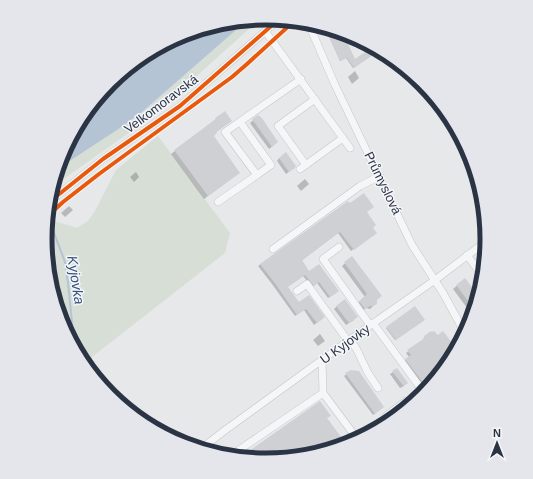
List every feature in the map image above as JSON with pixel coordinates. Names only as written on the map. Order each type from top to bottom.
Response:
[{"type":"street","points":[[264,25],[350,148]]},
{"type":"street","name":"Velkomoravská","points":[[56,197],[103,159],[180,106],[272,25]]},
{"type":"street","name":"Průmyslová","points":[[311,30],[335,85],[412,245],[443,293],[462,328]]},
{"type":"street","points":[[230,51],[236,57]]},
{"type":"street","points":[[257,175],[225,132],[301,79]]},
{"type":"street","points":[[315,99],[278,126],[303,167],[343,138]]},
{"type":"street","points":[[218,202],[271,165],[240,122]]},
{"type":"street","points":[[274,249],[360,186],[380,176]]},
{"type":"street","name":"U Kyjovky","points":[[205,445],[349,340],[435,280],[481,245]]},
{"type":"street","points":[[339,247],[323,259],[421,388]]},
{"type":"street","points":[[467,255],[478,271]]},
{"type":"street","points":[[297,291],[307,284],[357,350],[368,373],[378,388]]},
{"type":"street","points":[[322,360],[323,393],[354,435]]},
{"type":"street","points":[[237,452],[323,393]]},
{"type":"street","points":[[387,417],[386,416],[406,401],[407,402]]},
{"type":"shaded area","points":[[253,25],[200,73],[190,84],[188,91],[60,182],[66,164],[142,112],[240,27]]},
{"type":"shaded area","points":[[158,136],[230,233],[225,253],[92,357],[93,365],[68,322],[59,295],[52,254],[52,225],[54,221],[77,228],[88,221],[95,211],[116,170]]},
{"type":"water","points":[[240,27],[142,112],[66,164],[81,132],[96,109],[125,78],[136,69],[159,54],[184,41],[211,32]]},
{"type":"building","points":[[328,34],[346,40],[355,59],[367,50],[374,54],[354,68],[347,58],[340,61]]},
{"type":"building","points":[[225,111],[232,121],[216,132],[217,133],[214,136],[240,173],[208,196],[174,150]]},
{"type":"building","points":[[258,115],[262,118],[278,142],[272,147],[252,119]]},
{"type":"building","points":[[286,152],[296,166],[289,172],[279,158]]},
{"type":"building","points":[[364,193],[374,207],[367,212],[376,225],[373,228],[377,233],[354,250],[340,232],[302,260],[309,271],[319,264],[339,291],[330,297],[319,282],[314,286],[305,275],[288,287],[299,302],[309,295],[325,317],[317,323],[306,309],[297,315],[260,264],[348,201],[350,203]]},
{"type":"building","points":[[352,256],[382,296],[377,300],[377,304],[365,309],[359,301],[367,294],[344,262]]},
{"type":"building","points":[[465,278],[475,291],[471,305],[456,285]]},
{"type":"building","points":[[345,299],[358,317],[349,323],[336,306]]},
{"type":"building","points":[[415,306],[425,320],[396,340],[386,327]]},
{"type":"building","points":[[431,331],[434,331],[438,335],[443,331],[453,345],[445,359],[425,384],[405,359],[411,355],[407,350],[425,338],[424,336]]},
{"type":"building","points":[[397,368],[408,383],[404,386],[392,371]]},
{"type":"building","points":[[351,370],[359,371],[384,407],[375,414],[345,373]]},
{"type":"building","points":[[320,401],[331,416],[327,418],[343,440],[322,447],[281,454],[246,453]]},
{"type":"waterway","name":"Kyjovka","points":[[52,231],[65,262],[73,332]]},
{"type":"cycle path","points":[[56,196],[103,159],[180,106],[272,25]]},
{"type":"cycle path","points":[[54,210],[99,174],[232,77],[289,26]]}]
